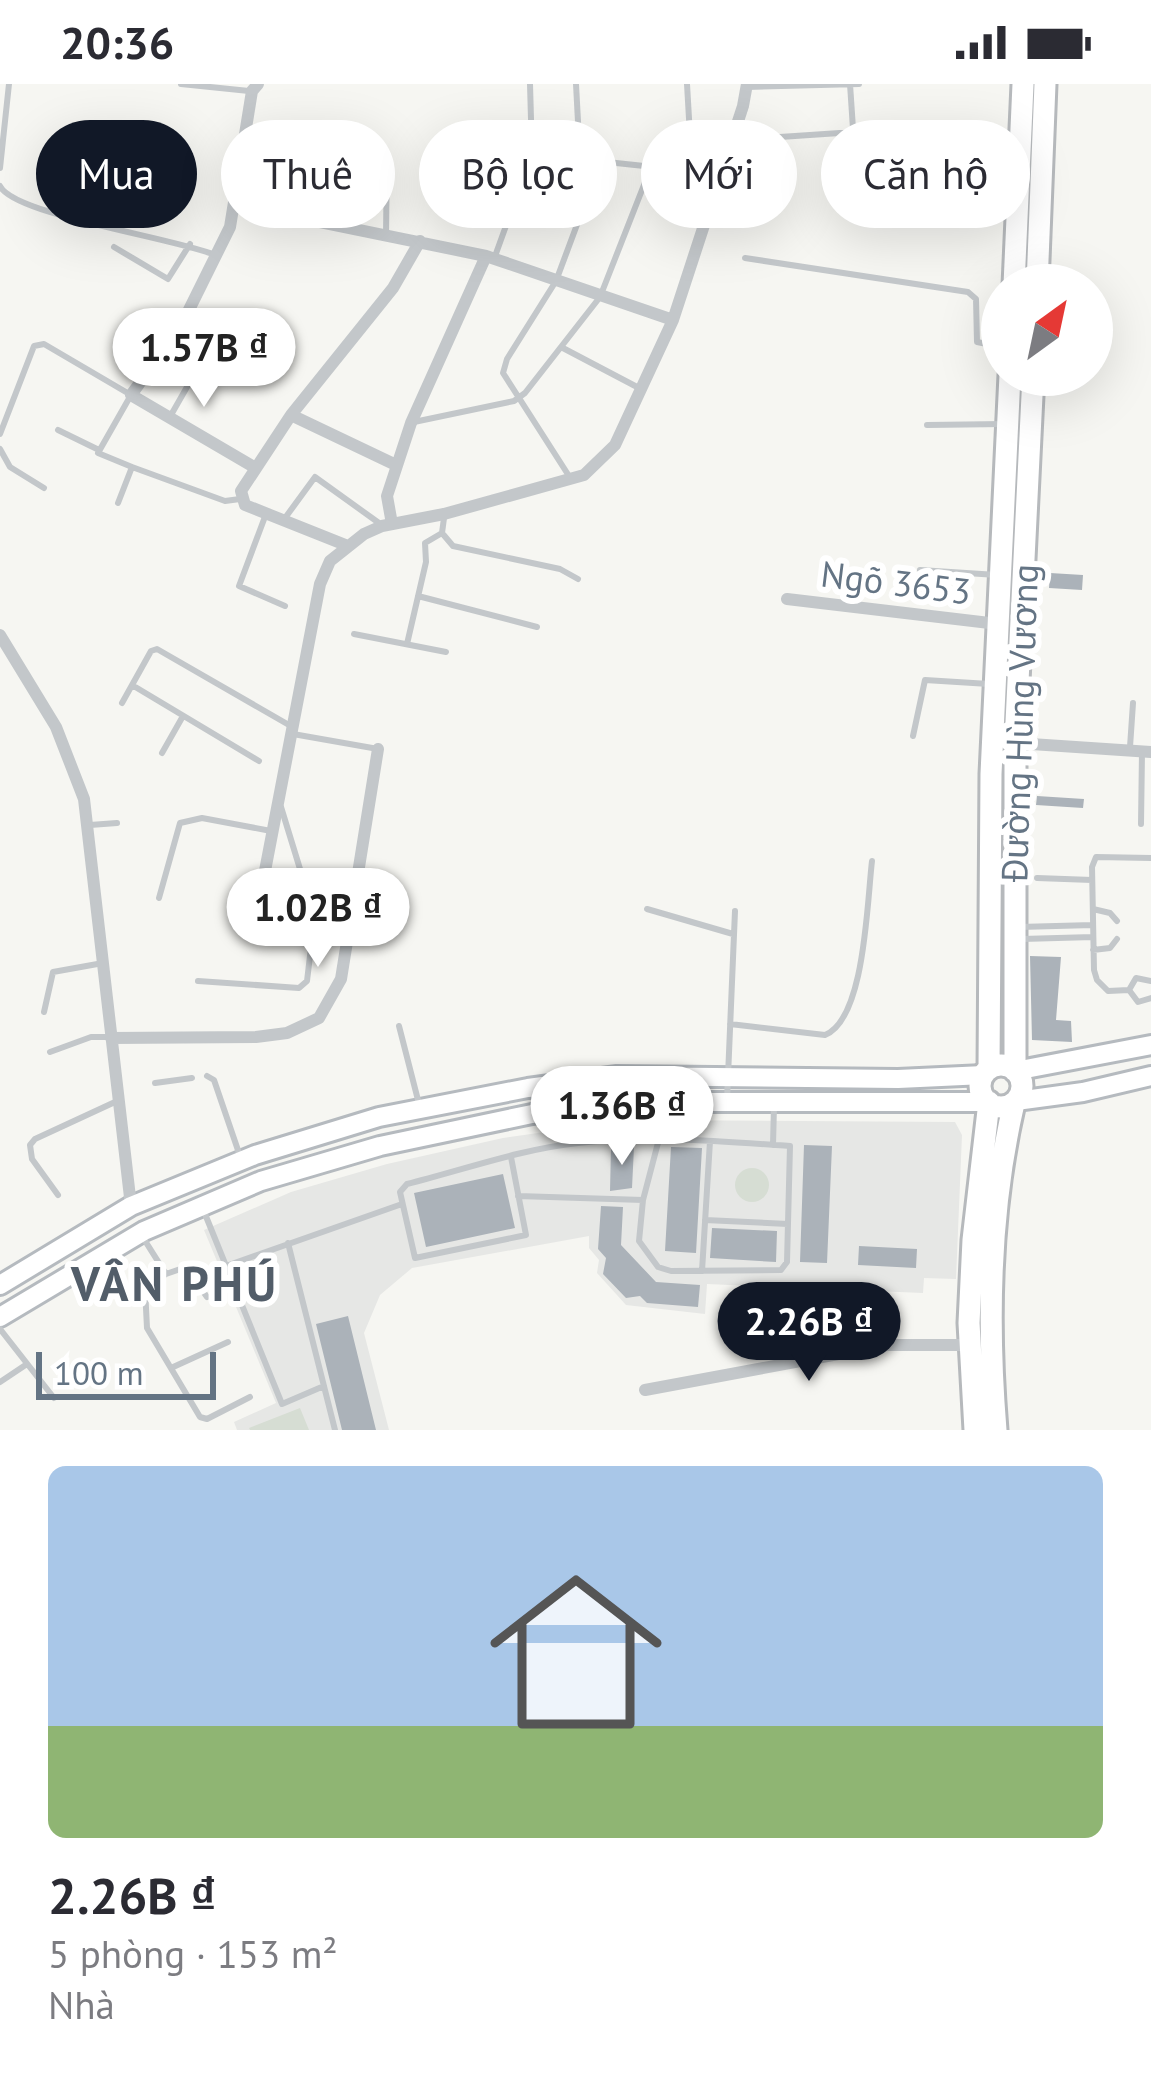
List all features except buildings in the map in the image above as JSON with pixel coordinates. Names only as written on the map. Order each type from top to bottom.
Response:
[{"type":"highway","points":[[1015,264],[1023,84]]},
{"type":"highway","points":[[1038,264],[1045,84]]},
{"type":"highway","name":"Đường Hùng Vương","points":[[987,1072],[994,684],[1009,396]]},
{"type":"highway","name":"Đường Hùng Vương","points":[[1015,1071],[1015,743],[1032,396]]},
{"type":"highway","points":[[975,1430],[970,1346],[973,1240],[989,1102],[981,1086],[987,1072],[1002,1066],[1015,1071],[1022,1083],[993,1243],[989,1322],[996,1430]]},
{"type":"highway","points":[[989,1102],[999,1107],[1015,1102]]},
{"type":"main road","points":[[1015,1071],[1151,1045]]},
{"type":"main road","points":[[0,1285],[131,1206],[242,1160],[379,1117],[617,1076],[898,1079],[987,1072]]},
{"type":"main road","points":[[1015,1102],[1151,1076]]},
{"type":"main road","points":[[0,1317],[140,1233],[261,1181],[380,1146],[532,1114],[617,1102],[989,1102]]},
{"type":"main road","points":[[94,1225],[110,1249]]},
{"type":"street","points":[[737,120],[747,85]]},
{"type":"street","points":[[250,120],[255,88]]},
{"type":"street","points":[[227,228],[180,328],[130,395],[254,467]]},
{"type":"street","points":[[351,228],[490,258],[673,320]]},
{"type":"street","points":[[255,923],[320,584],[329,561],[387,525],[584,475],[615,445],[673,320],[703,228]]},
{"type":"street","points":[[348,546],[240,500],[244,482],[393,288],[420,242]]},
{"type":"street","points":[[387,525],[388,496],[411,423],[490,258]]},
{"type":"street","points":[[291,415],[396,465]]},
{"type":"street","name":"Ngõ 3653","points":[[787,599],[998,624]]},
{"type":"street","points":[[0,635],[56,727],[81,784],[131,1206]]},
{"type":"street","points":[[1015,743],[1141,752]]},
{"type":"street","points":[[111,1038],[256,1037],[286,1033],[319,1018],[341,979],[378,749]]},
{"type":"street","points":[[645,1390],[891,1344],[970,1346]]},
{"type":"lane","points":[[0,168],[9,84]]},
{"type":"lane","points":[[181,84],[255,88]]},
{"type":"lane","points":[[530,84],[531,120]]},
{"type":"lane","points":[[576,84],[578,120]]},
{"type":"lane","points":[[687,84],[689,120]]},
{"type":"lane","points":[[844,84],[851,120]]},
{"type":"lane","points":[[747,85],[859,84]]},
{"type":"lane","points":[[0,186],[4,195],[33,208],[190,244],[216,255]]},
{"type":"lane","points":[[411,423],[519,398],[600,297],[641,192]]},
{"type":"lane","points":[[386,228],[386,235]]},
{"type":"lane","points":[[490,258],[502,228]]},
{"type":"lane","points":[[570,479],[506,382],[507,359],[556,281],[576,228]]},
{"type":"lane","points":[[114,247],[168,279],[190,244]]},
{"type":"lane","points":[[745,258],[968,292],[976,298],[977,342],[981,343]]},
{"type":"lane","points":[[180,328],[229,356]]},
{"type":"lane","points":[[0,434],[38,343],[130,395],[99,449]]},
{"type":"lane","points":[[561,347],[642,389]]},
{"type":"lane","points":[[170,418],[187,387]]},
{"type":"lane","points":[[927,424],[1008,424]]},
{"type":"lane","points":[[58,430],[99,449],[104,457],[225,501],[240,500]]},
{"type":"lane","points":[[0,449],[10,466],[44,488]]},
{"type":"lane","points":[[118,503],[132,467]]},
{"type":"lane","points":[[283,521],[315,477],[387,525]]},
{"type":"lane","points":[[266,514],[239,586],[285,606]]},
{"type":"lane","points":[[444,514],[442,533],[453,546],[560,569],[578,579]]},
{"type":"lane","points":[[406,644],[426,562],[424,543],[442,533]]},
{"type":"lane","points":[[920,570],[1000,575]]},
{"type":"lane","points":[[418,596],[537,627]]},
{"type":"lane","points":[[353,634],[446,652]]},
{"type":"lane","points":[[122,703],[151,651],[157,649],[292,730],[378,749]]},
{"type":"lane","points":[[913,736],[925,680],[994,684]]},
{"type":"lane","points":[[132,685],[259,761]]},
{"type":"lane","points":[[1133,703],[1141,752],[1141,824]]},
{"type":"lane","points":[[162,753],[183,716]]},
{"type":"lane","points":[[197,981],[299,988],[307,981],[317,897],[304,882],[279,798]]},
{"type":"lane","points":[[159,898],[180,823],[202,818],[272,832]]},
{"type":"lane","points":[[87,826],[117,823]]},
{"type":"lane","points":[[1129,990],[1114,992],[1101,986],[1095,976],[1092,880],[1096,857],[1151,858]]},
{"type":"lane","points":[[730,1024],[824,1035],[841,1025],[857,982],[872,861]]},
{"type":"lane","points":[[1036,878],[1092,880]]},
{"type":"lane","points":[[1093,909],[1113,914],[1117,921]]},
{"type":"lane","points":[[647,910],[733,934]]},
{"type":"lane","points":[[728,1103],[735,911]]},
{"type":"lane","points":[[1013,933],[1093,925]]},
{"type":"lane","points":[[1013,933],[1093,937]]},
{"type":"lane","points":[[1094,950],[1110,948],[1117,939]]},
{"type":"lane","points":[[44,1012],[55,970],[103,963]]},
{"type":"lane","points":[[1129,990],[1136,978],[1151,981]]},
{"type":"lane","points":[[1129,990],[1138,1002],[1151,998]]},
{"type":"lane","points":[[399,1026],[420,1109]]},
{"type":"lane","points":[[50,1052],[92,1037],[111,1038]]},
{"type":"lane","points":[[207,1076],[214,1080],[242,1160]]},
{"type":"lane","points":[[155,1083],[192,1078]]},
{"type":"lane","points":[[58,1196],[32,1160],[30,1145],[119,1100]]},
{"type":"lane","points":[[772,1145],[774,1104]]},
{"type":"lane","points":[[511,1157],[526,1234],[415,1258],[400,1192],[407,1184],[511,1157],[572,1143],[659,1139],[790,1146],[787,1262],[782,1270],[664,1271],[640,1246],[643,1200],[659,1139]]},
{"type":"lane","points":[[702,1271],[710,1141]]},
{"type":"lane","points":[[518,1196],[643,1200]]},
{"type":"lane","points":[[226,1266],[403,1204]]},
{"type":"lane","points":[[202,1206],[282,1404],[324,1387]]},
{"type":"lane","points":[[705,1220],[788,1224]]},
{"type":"lane","points":[[140,1233],[166,1274]]},
{"type":"lane","points":[[288,1243],[335,1430]]},
{"type":"lane","points":[[207,1297],[186,1267],[166,1274],[148,1285],[142,1296],[147,1328],[205,1419],[250,1396]]},
{"type":"lane","points":[[0,1329],[54,1398]]},
{"type":"lane","points":[[170,1368],[227,1342]]},
{"type":"lane","points":[[0,1382],[27,1364]]},
{"type":"shaded area","points":[[629,1120],[955,1122],[962,1135],[956,1279],[924,1278],[923,1293],[707,1284],[705,1314],[626,1305],[597,1273],[599,1260],[589,1248],[589,1236],[412,1268],[380,1295],[364,1333],[389,1430],[237,1430],[234,1422],[276,1403],[204,1230],[291,1192],[387,1164],[503,1138]]},
{"type":"shaded area","points":[[752,1168],[764,1173],[769,1185],[764,1197],[752,1202],[740,1197],[735,1185],[740,1173]]},
{"type":"shaded area","points":[[300,1408],[309,1430],[249,1428]]},
{"type":"district","name":"VÂN PHÚ","points":[[175,1283]]}]
